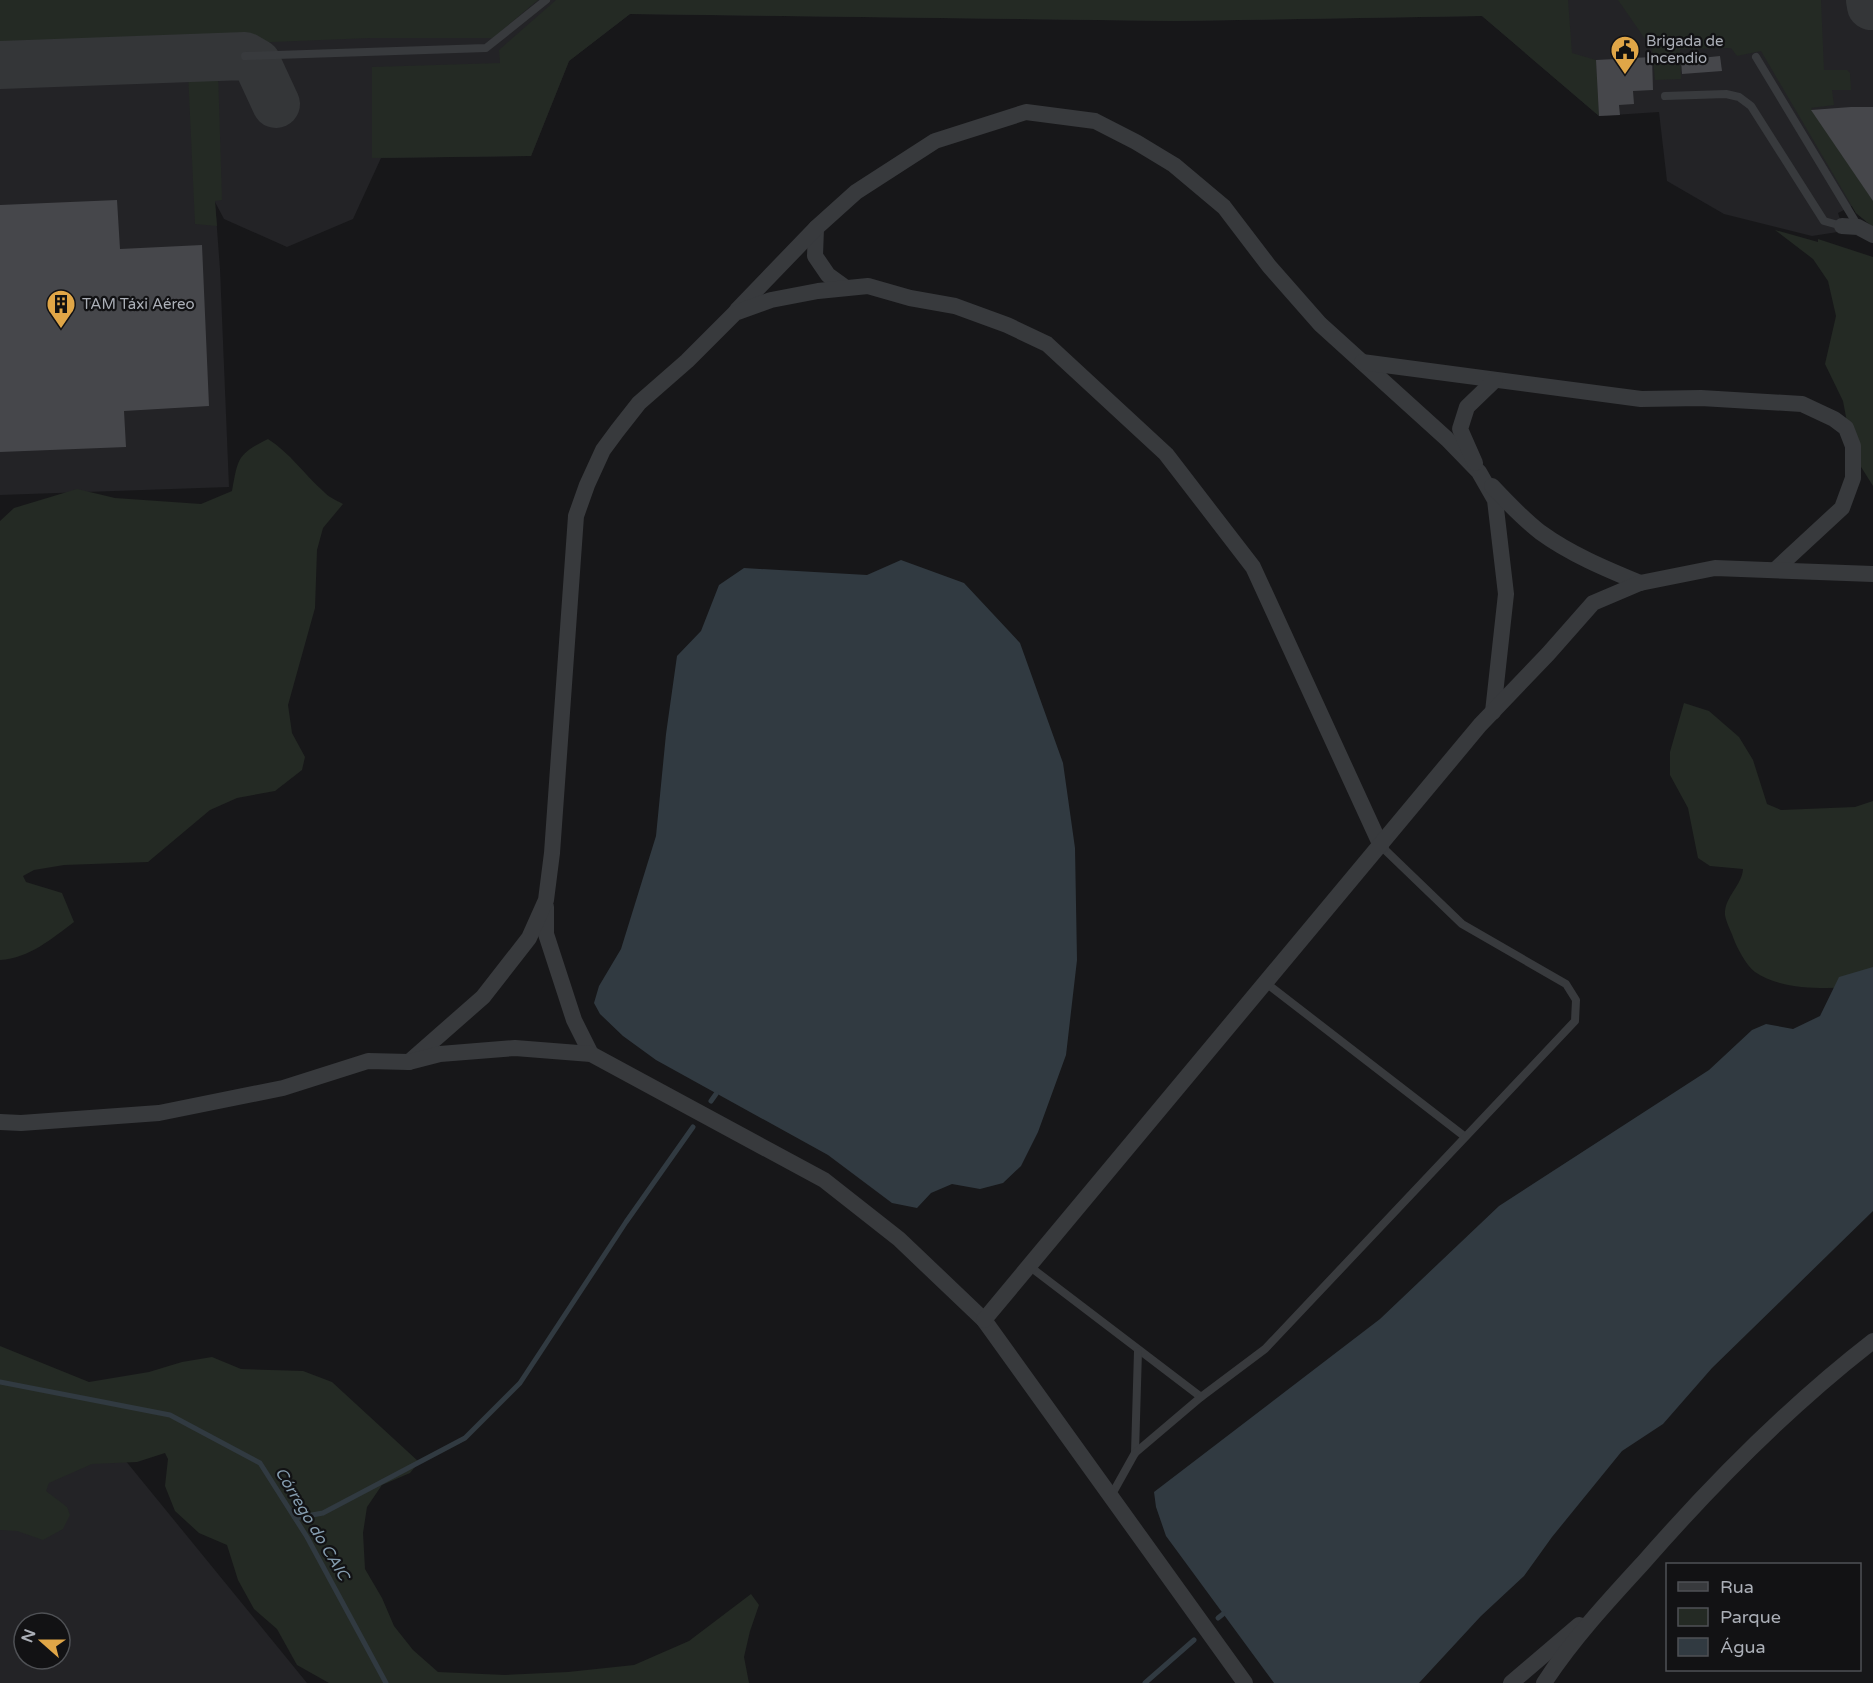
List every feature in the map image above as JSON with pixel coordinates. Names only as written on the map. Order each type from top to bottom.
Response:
[{"type":"street","points":[[591,1054],[574,1020],[546,934],[546,900],[552,853],[576,516],[587,485],[603,450],[639,403],[687,361],[816,228],[856,192],[934,141],[1026,112],[1095,121],[1174,165],[1224,207],[1269,266],[1320,324],[1447,439],[1540,532],[1599,566],[1640,583]]},
{"type":"street","points":[[816,228],[815,256],[828,275],[846,288]]},
{"type":"street","points":[[735,313],[771,300],[818,291],[868,286],[910,298],[955,306],[1007,325],[1047,344],[1166,454],[1253,567],[1381,846]]},
{"type":"street","points":[[1362,362],[1641,399],[1701,398],[1803,404],[1834,419],[1846,429],[1853,446],[1853,478],[1846,498],[1842,508],[1775,570]]},
{"type":"street","points":[[1493,712],[1506,594],[1495,500],[1479,472],[1460,429],[1467,407],[1495,380]]},
{"type":"street","points":[[984,1320],[1493,712],[1593,603],[1640,583],[1714,568],[1873,574]]},
{"type":"street","points":[[409,1062],[483,997],[529,938],[546,900]]},
{"type":"street","points":[[0,1122],[21,1123],[159,1113],[283,1088],[368,1061],[409,1062],[440,1054],[515,1048],[591,1054],[824,1180],[899,1239],[984,1320],[1245,1683]]},
{"type":"street","points":[[1544,1683],[1557,1663],[1616,1592],[1683,1516],[1735,1463],[1843,1364],[1873,1341]]},
{"type":"street","points":[[1511,1683],[1616,1592]]},
{"type":"lane","points":[[245,56],[486,48],[546,0]]},
{"type":"lane","points":[[1756,57],[1858,229]]},
{"type":"lane","points":[[1665,96],[1726,94],[1739,97],[1751,106],[1824,221],[1858,229]]},
{"type":"lane","points":[[1111,1496],[1135,1453],[1201,1397],[1265,1349],[1575,1021],[1576,1000],[1566,984],[1462,924],[1381,846]]},
{"type":"lane","points":[[1266,983],[1464,1136]]},
{"type":"lane","points":[[1029,1266],[1201,1397]]},
{"type":"lane","points":[[1135,1453],[1138,1351]]},
{"type":"shaded area","points":[[0,0],[1873,0],[1873,227],[1856,213],[1852,206],[1838,213],[1844,231],[1812,236],[1724,214],[1667,181],[1659,112],[1599,116],[1482,16],[1176,21],[630,14],[569,61],[531,156],[381,158],[353,219],[287,247],[224,219],[215,202],[229,487],[0,495]]},
{"type":"shaded area","points":[[0,1436],[116,1449],[307,1683],[0,1683]]},
{"type":"green space","points":[[0,0],[538,0],[493,38],[370,38],[0,53]]},
{"type":"green space","points":[[556,0],[1568,0],[1572,53],[1596,60],[1599,116],[1482,16],[1176,21],[630,14],[569,61],[531,156],[372,158],[372,67],[500,63],[499,50]]},
{"type":"green space","points":[[1618,0],[1821,0],[1824,70],[1847,70],[1850,73],[1851,90],[1832,90],[1834,105],[1811,108],[1868,193],[1873,193],[1873,227],[1856,213],[1761,51],[1737,56],[1731,48],[1680,49],[1681,79],[1655,80],[1652,49]]},
{"type":"green space","points":[[218,71],[222,200],[215,201],[217,226],[195,224],[188,72]]},
{"type":"green space","points":[[1775,230],[1818,242],[1818,239],[1873,257],[1873,486],[1853,454],[1843,401],[1825,364],[1836,316],[1828,281],[1813,259]]},
{"type":"green space","points":[[268,439],[290,457],[325,493],[343,504],[323,528],[317,550],[315,608],[288,705],[292,733],[305,757],[302,770],[275,791],[237,798],[210,810],[148,862],[64,865],[34,870],[23,876],[26,882],[62,893],[74,922],[31,952],[0,960],[0,521],[14,508],[77,489],[115,498],[201,504],[232,491],[241,459],[250,449]]},
{"type":"green space","points":[[1684,703],[1709,711],[1739,737],[1753,760],[1767,804],[1781,810],[1855,807],[1873,801],[1873,986],[1812,988],[1796,986],[1767,979],[1755,972],[1745,961],[1725,915],[1727,903],[1740,881],[1743,869],[1710,866],[1698,858],[1688,808],[1670,775],[1670,752]]},
{"type":"green space","points":[[0,1346],[89,1382],[149,1372],[182,1362],[212,1357],[241,1369],[303,1371],[332,1382],[419,1462],[410,1473],[382,1485],[367,1507],[363,1533],[365,1569],[382,1598],[394,1626],[413,1650],[438,1672],[505,1675],[568,1672],[634,1665],[689,1641],[751,1594],[759,1605],[744,1657],[749,1683],[329,1683],[297,1665],[277,1629],[254,1609],[238,1580],[227,1545],[199,1533],[175,1511],[165,1486],[168,1459],[165,1453],[137,1462],[92,1464],[49,1483],[46,1491],[67,1507],[70,1515],[63,1529],[43,1540],[17,1531],[0,1530]]},
{"type":"water","points":[[901,560],[964,583],[1020,643],[1063,763],[1075,848],[1077,960],[1066,1055],[1038,1132],[1021,1166],[1003,1183],[980,1189],[952,1184],[931,1193],[917,1208],[892,1203],[828,1155],[656,1060],[623,1036],[600,1014],[594,1003],[599,986],[621,949],[656,836],[666,734],[677,656],[701,631],[719,585],[744,568],[867,575]]},
{"type":"water","points":[[1873,967],[1873,1211],[1712,1368],[1663,1424],[1622,1451],[1552,1537],[1524,1576],[1481,1616],[1419,1683],[1274,1683],[1166,1536],[1156,1507],[1154,1492],[1380,1319],[1499,1206],[1709,1070],[1752,1030],[1766,1024],[1793,1029],[1820,1016],[1839,977]]},
{"type":"building","points":[[1720,56],[1722,71],[1682,74],[1681,60]]},
{"type":"building","name":"Brigada de Incendio","points":[[1652,57],[1653,90],[1633,91],[1634,104],[1619,105],[1620,115],[1599,116],[1596,60]]},
{"type":"building","points":[[1873,107],[1873,201],[1811,110]]},
{"type":"building","name":"TAM Táxi Aéreo","points":[[117,200],[120,249],[202,245],[209,406],[124,411],[126,447],[0,452],[0,205]]},
{"type":"waterway","points":[[711,1101],[716,1094]]},
{"type":"waterway","points":[[295,1518],[323,1513],[465,1438],[520,1383],[626,1222],[693,1127]]},
{"type":"waterway","name":"Córrego do CAIC","points":[[0,1382],[170,1415],[260,1463],[307,1537],[386,1683]]},
{"type":"waterway","points":[[1218,1618],[1223,1614]]},
{"type":"waterway","points":[[1145,1683],[1194,1640]]},
{"type":"taxiway","points":[[1870,0],[1871,6]]},
{"type":"taxiway","points":[[0,65],[245,56],[257,63],[276,104]]},
{"type":"place","name":"Brigada de Incendio","points":[[1625,76]]},
{"type":"place","name":"TAM Táxi Aéreo","points":[[61,330]]}]
